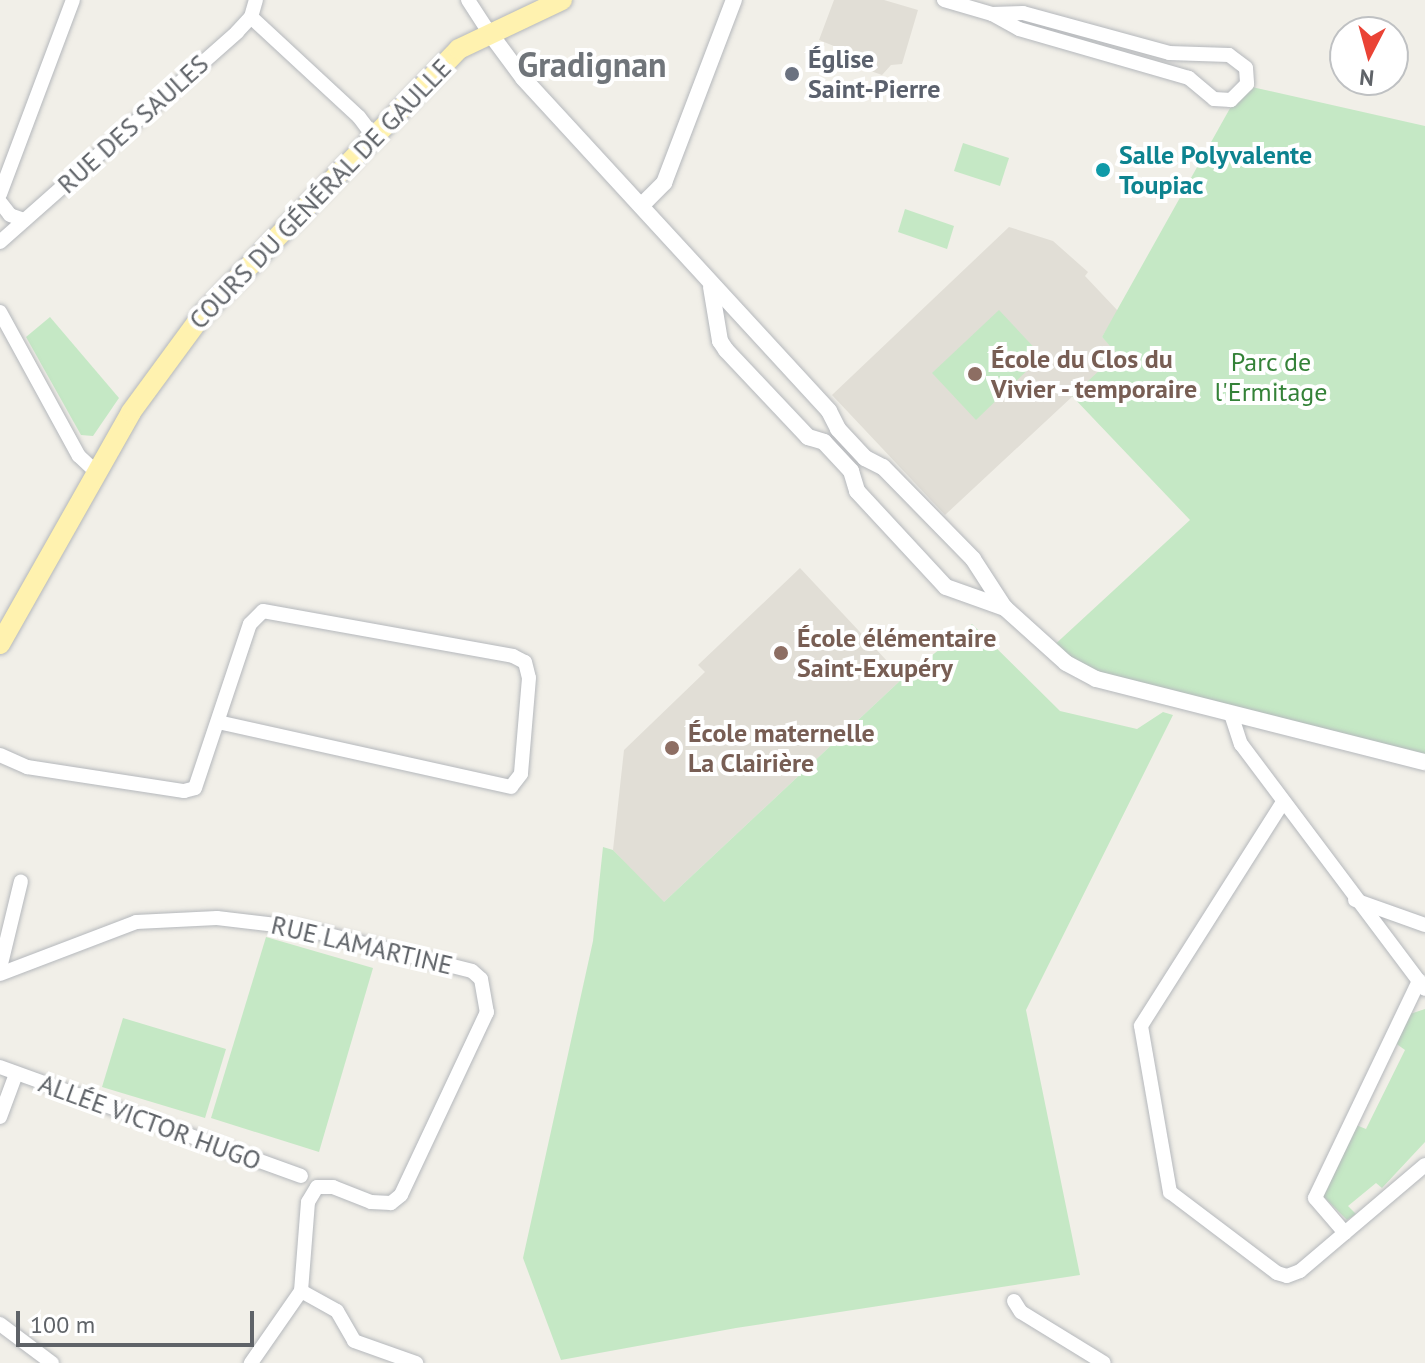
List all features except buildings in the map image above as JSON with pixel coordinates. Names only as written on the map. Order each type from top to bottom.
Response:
[{"type":"main road","name":"COURS DU GÉNÉRAL DE GAULLE","points":[[0,644],[95,471],[151,381],[203,314],[459,49],[489,32],[562,0]]},
{"type":"street","points":[[0,194],[73,0]]},
{"type":"street","points":[[256,0],[251,17],[359,117],[374,137]]},
{"type":"street","points":[[468,0],[523,78],[711,287],[829,411],[865,458],[883,467],[973,559],[1005,608],[1066,663],[1096,679],[1425,762]]},
{"type":"street","points":[[641,206],[664,183],[734,0]]},
{"type":"street","points":[[944,0],[992,14],[1019,29],[1189,78],[1214,99],[1231,100],[1247,84],[1246,68],[1229,55],[1194,58],[1023,13],[992,14]]},
{"type":"street","name":"RUE DES SAULES","points":[[0,242],[251,17]]},
{"type":"street","points":[[0,202],[10,215],[24,220]]},
{"type":"street","points":[[711,287],[726,350],[808,437],[824,442],[851,471],[857,491],[946,587],[1005,608]]},
{"type":"street","points":[[0,312],[79,456],[95,471]]},
{"type":"street","points":[[718,324],[737,314]]},
{"type":"street","points":[[969,597],[983,578]]},
{"type":"street","points":[[0,755],[27,767],[184,791],[200,781],[250,624],[263,611],[513,656],[525,662],[529,678],[521,774],[511,787],[219,722]]},
{"type":"street","points":[[1231,714],[1234,734],[1354,900],[1422,985],[1315,1198],[1345,1233]]},
{"type":"street","points":[[1283,802],[1141,1026],[1139,1037],[1174,1199],[1287,1276],[1345,1233],[1425,1165]]},
{"type":"street","points":[[0,971],[21,881]]},
{"type":"street","points":[[1354,900],[1425,925]]},
{"type":"street","name":"RUE LAMARTINE","points":[[0,971],[136,922],[217,918],[301,928],[472,971],[488,997],[487,1012],[401,1195],[391,1203],[317,1187],[308,1202],[301,1291]]},
{"type":"street","name":"ALLÉE VICTOR HUGO","points":[[0,1067],[301,1176]]},
{"type":"street","points":[[0,1117],[16,1074]]},
{"type":"street","points":[[251,1363],[301,1291],[337,1311],[354,1341],[416,1363]]},
{"type":"street","points":[[1014,1301],[1021,1312],[1104,1363]]},
{"type":"street","points":[[0,1324],[52,1363]]},
{"type":"shaded area","points":[[834,0],[884,0],[918,10],[902,64],[891,65],[882,75],[868,70],[866,59],[819,40]]},
{"type":"shaded area","name":"École du Clos du Vivier - temporaire","points":[[1009,227],[1053,241],[1088,272],[1085,276],[1118,311],[1102,337],[1118,354],[945,515],[832,395]]},
{"type":"shaded area","points":[[800,568],[903,678],[663,903],[613,850],[624,750],[705,672],[698,665]]},
{"type":"green space","name":"Parc de l'Ermitage","points":[[1243,85],[1425,126],[1425,762],[1096,679],[1050,649],[1190,520],[1072,396],[1117,354],[1102,337]]},
{"type":"green space","points":[[963,143],[1009,158],[1000,186],[954,171]]},
{"type":"green space","points":[[905,209],[954,226],[947,249],[898,232]]},
{"type":"green space","points":[[999,310],[1042,356],[976,420],[932,373]]},
{"type":"green space","points":[[50,317],[119,398],[93,436],[81,435],[26,337]]},
{"type":"green space","points":[[972,624],[1060,711],[1137,729],[1163,712],[1173,715],[1026,1010],[1080,1275],[736,1328],[561,1360],[523,1258],[593,941],[603,847],[613,850],[664,902],[903,678]]},
{"type":"green space","points":[[266,937],[373,968],[319,1152],[211,1118]]},
{"type":"green space","points":[[1425,1009],[1425,1142],[1382,1188],[1376,1183],[1348,1206],[1356,1214],[1347,1220],[1323,1196],[1356,1125],[1366,1129],[1405,1050],[1394,1042],[1407,1015]]},
{"type":"green space","points":[[123,1018],[226,1049],[205,1118],[102,1087]]},
{"type":"place","name":"Église Saint-Pierre","points":[[792,74]]},
{"type":"place","name":"Salle Polyvalente Toupiac","points":[[1103,170]]},
{"type":"place","name":"École du Clos du Vivier - temporaire","points":[[975,374]]},
{"type":"place","name":"École élémentaire Saint-Exupéry","points":[[781,653]]},
{"type":"place","name":"École maternelle La Clairière","points":[[672,748]]},
{"type":"district","name":"Gradignan","points":[[592,65]]}]
